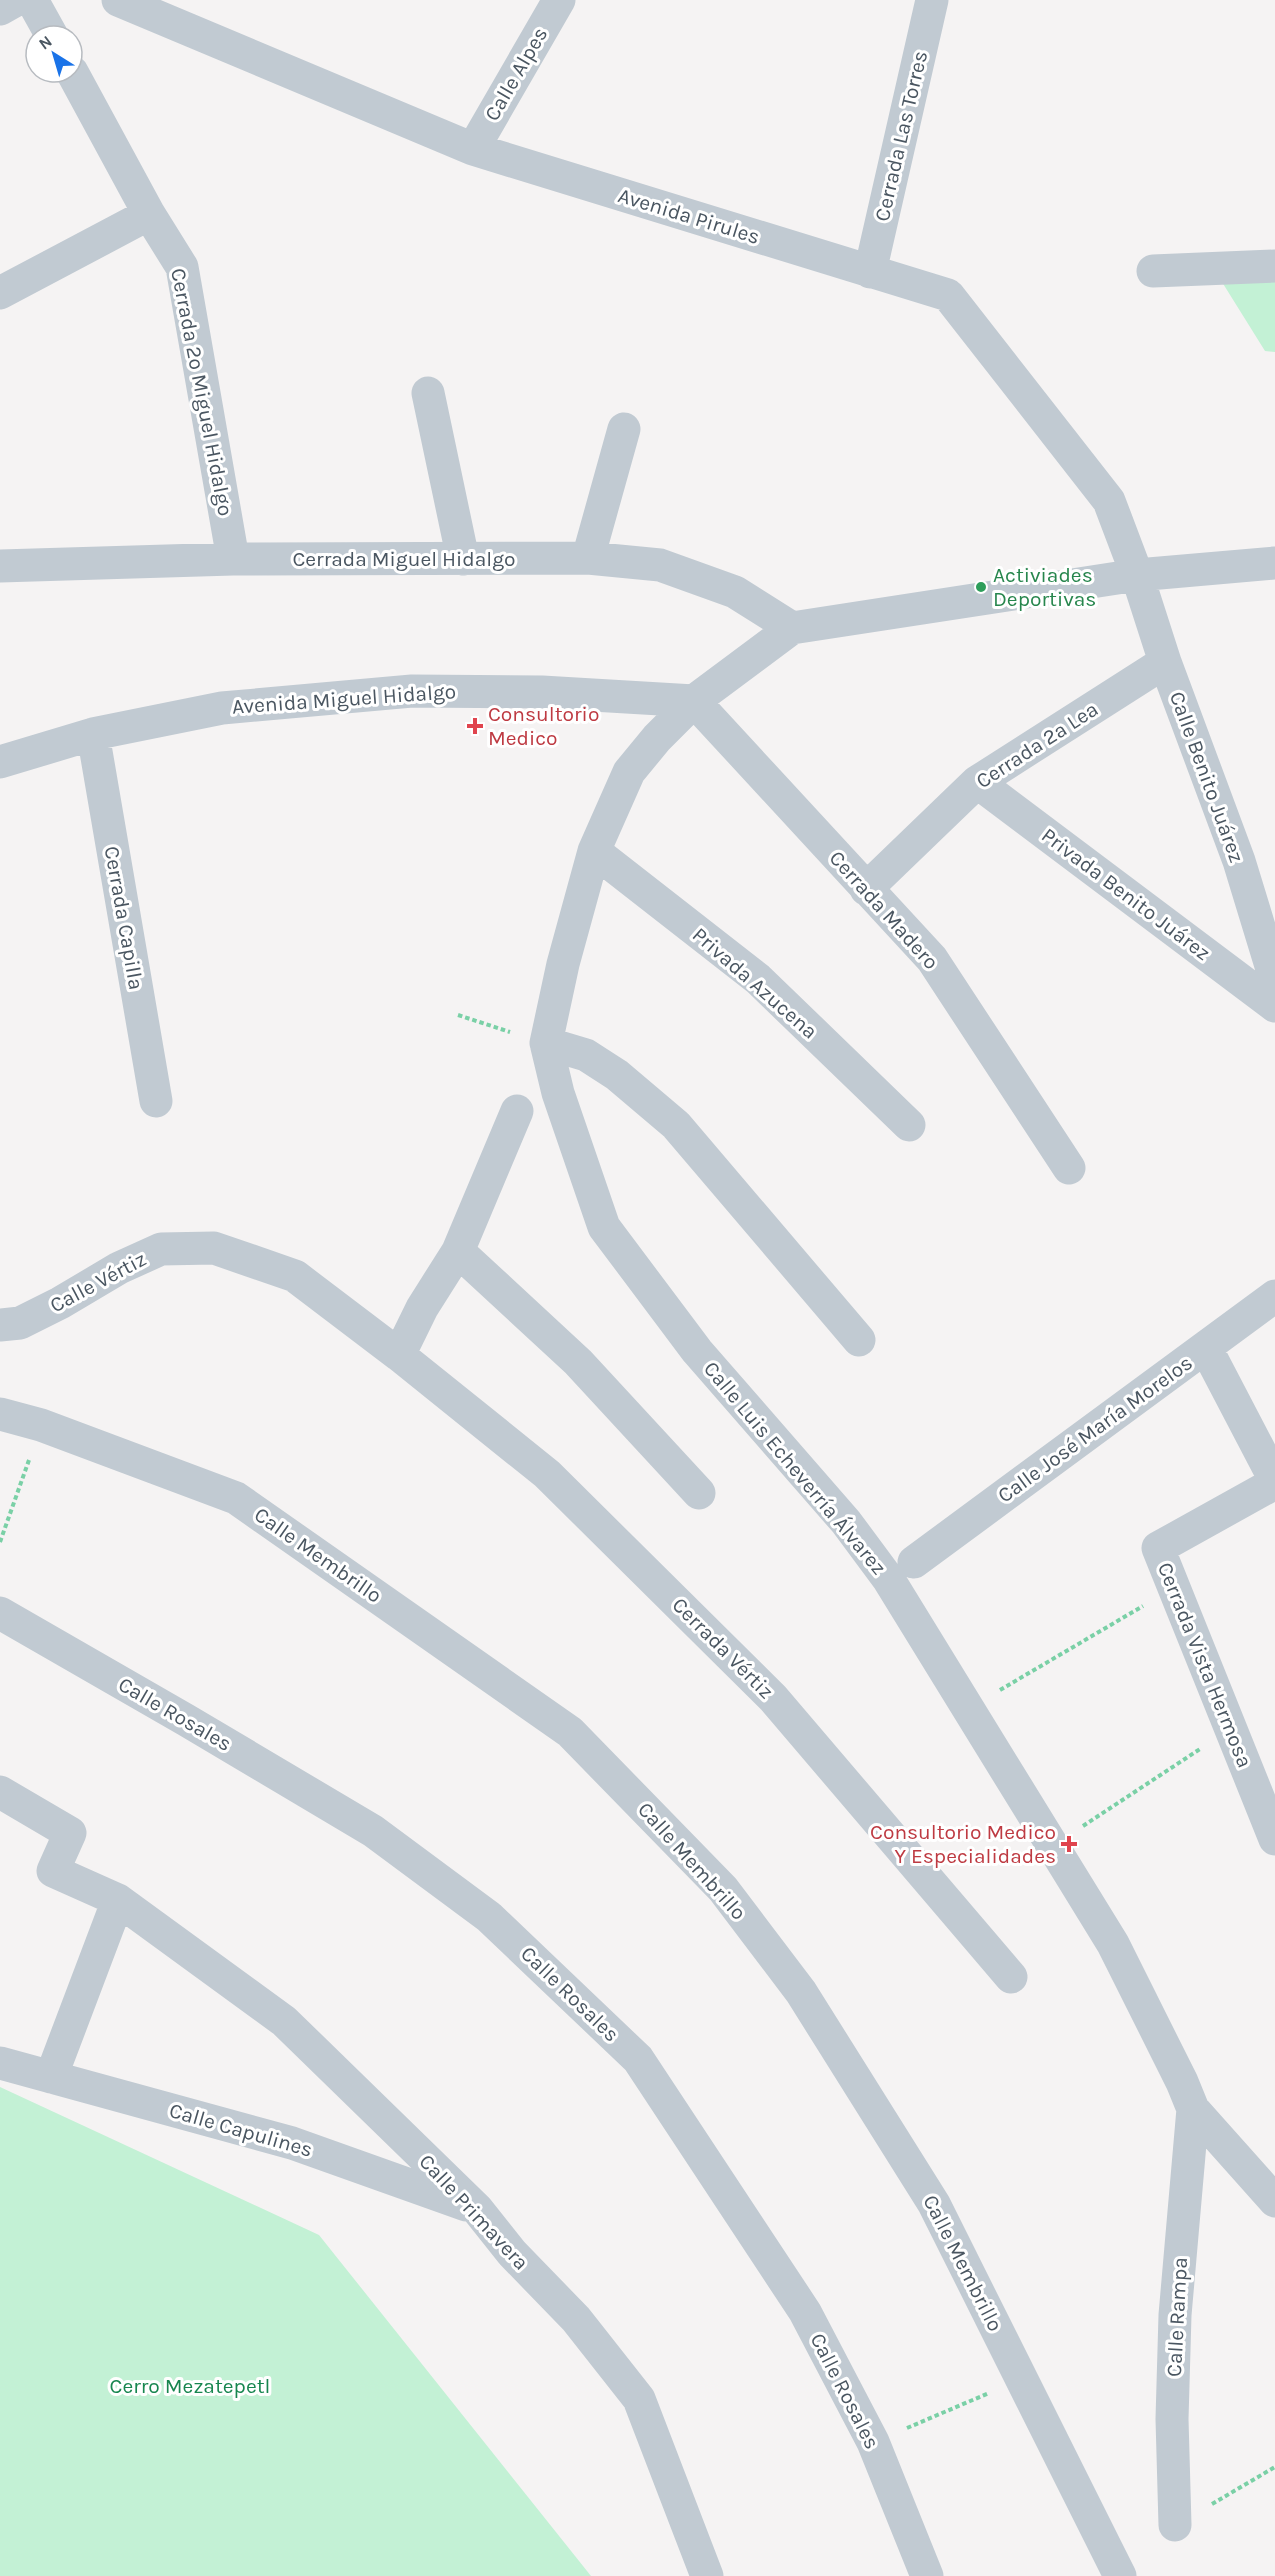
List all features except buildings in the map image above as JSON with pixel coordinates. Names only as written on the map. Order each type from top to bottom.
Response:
[{"type":"street","points":[[0,9],[16,0]]},
{"type":"street","points":[[32,0],[45,24]]},
{"type":"street","name":"Avenida Pirules","points":[[118,0],[473,148],[948,295],[1108,501],[1137,575]]},
{"type":"street","name":"Calle Alpes","points":[[473,148],[559,0]]},
{"type":"street","name":"Cerrada Las Torres","points":[[870,272],[932,0]]},
{"type":"street","name":"Cerrada 2º Miguel Hidalgo","points":[[79,84],[149,214],[182,267],[233,559]]},
{"type":"street","points":[[0,293],[149,214]]},
{"type":"street","points":[[1153,271],[1275,266]]},
{"type":"street","points":[[428,393],[463,559]]},
{"type":"street","points":[[588,558],[624,429]]},
{"type":"street","name":"Cerrada Miguel Hidalgo","points":[[0,566],[233,559],[588,558],[660,565],[735,592],[792,628]]},
{"type":"street","points":[[792,628],[1137,575],[1275,563]]},
{"type":"street","name":"Calle Benito Juárez","points":[[1137,575],[1165,662],[1239,861],[1275,979]]},
{"type":"street","name":"Calle Luis Echeverría Álvarez","points":[[792,628],[694,701],[657,738],[629,772],[594,851],[562,964],[546,1043],[558,1093],[604,1227],[697,1352],[846,1522],[889,1580],[1113,1944],[1182,2082],[1193,2109],[1275,2201]]},
{"type":"street","name":"Cerrada 2ª Lea","points":[[866,889],[977,782],[1165,662]]},
{"type":"street","name":"Avenida Miguel Hidalgo","points":[[0,762],[93,734],[222,708],[412,691],[542,692],[694,701]]},
{"type":"street","name":"Cerrada Madero","points":[[694,701],[932,959],[1069,1168]]},
{"type":"street","name":"Cerrada Capilla","points":[[93,734],[156,1101]]},
{"type":"street","name":"Privada Benito Juárez","points":[[977,782],[1275,1006]]},
{"type":"street","name":"Privada Azucena","points":[[594,851],[758,980],[909,1125]]},
{"type":"street","points":[[546,1043],[586,1055],[617,1075],[676,1125],[859,1340]]},
{"type":"street","points":[[399,1355],[422,1308],[458,1251],[517,1111]]},
{"type":"street","name":"Calle Vértiz","points":[[10,1324],[60,1303],[119,1268],[161,1249],[214,1248],[295,1276],[399,1355]]},
{"type":"street","points":[[458,1251],[578,1362],[699,1493]]},
{"type":"street","name":"Calle José María Morelos","points":[[914,1562],[1275,1296]]},
{"type":"street","points":[[1206,1348],[1275,1482]]},
{"type":"street","name":"Cerrada Vértiz","points":[[399,1355],[547,1474],[765,1690],[1011,1977]]},
{"type":"street","name":"Calle Membrillo","points":[[0,1414],[41,1425],[236,1498],[570,1732],[723,1889],[801,1992],[934,2204],[1120,2576]]},
{"type":"street","name":"Cerrada Vista Hermosa","points":[[1275,1482],[1158,1548],[1275,1839]]},
{"type":"street","name":"Calle Rosales","points":[[0,1613],[373,1831],[489,1917],[638,2059],[805,2312],[873,2442],[927,2576]]},
{"type":"street","name":"Calle Primavera","points":[[0,1792],[70,1833],[53,1871],[118,1900],[284,2021],[477,2208],[512,2253],[576,2319],[639,2400],[707,2576]]},
{"type":"street","points":[[51,2077],[118,1900]]},
{"type":"street","name":"Calle Capulines","points":[[0,2063],[292,2143],[477,2208]]},
{"type":"street","name":"Calle Rampa","points":[[1175,2525],[1172,2419],[1175,2315],[1193,2109]]},
{"type":"path","points":[[458,1016],[546,1043]]},
{"type":"path","points":[[0,1542],[41,1425]]},
{"type":"path","points":[[968,1709],[1174,1588]]},
{"type":"path","points":[[1053,1846],[1230,1728]]},
{"type":"path","points":[[873,2442],[1022,2379]]},
{"type":"green space","points":[[1217,274],[1275,275],[1275,352],[1265,351]]},
{"type":"green space","name":"Cerro Mezatepetl","points":[[0,2087],[319,2235],[591,2576],[0,2576]]},
{"type":"place","name":"Activiades Deportivas","points":[[981,587]]},
{"type":"place","name":"Consultorio Medico","points":[[475,726]]},
{"type":"place","name":"Consultorio Medico Y Especialidades","points":[[1069,1844]]}]
